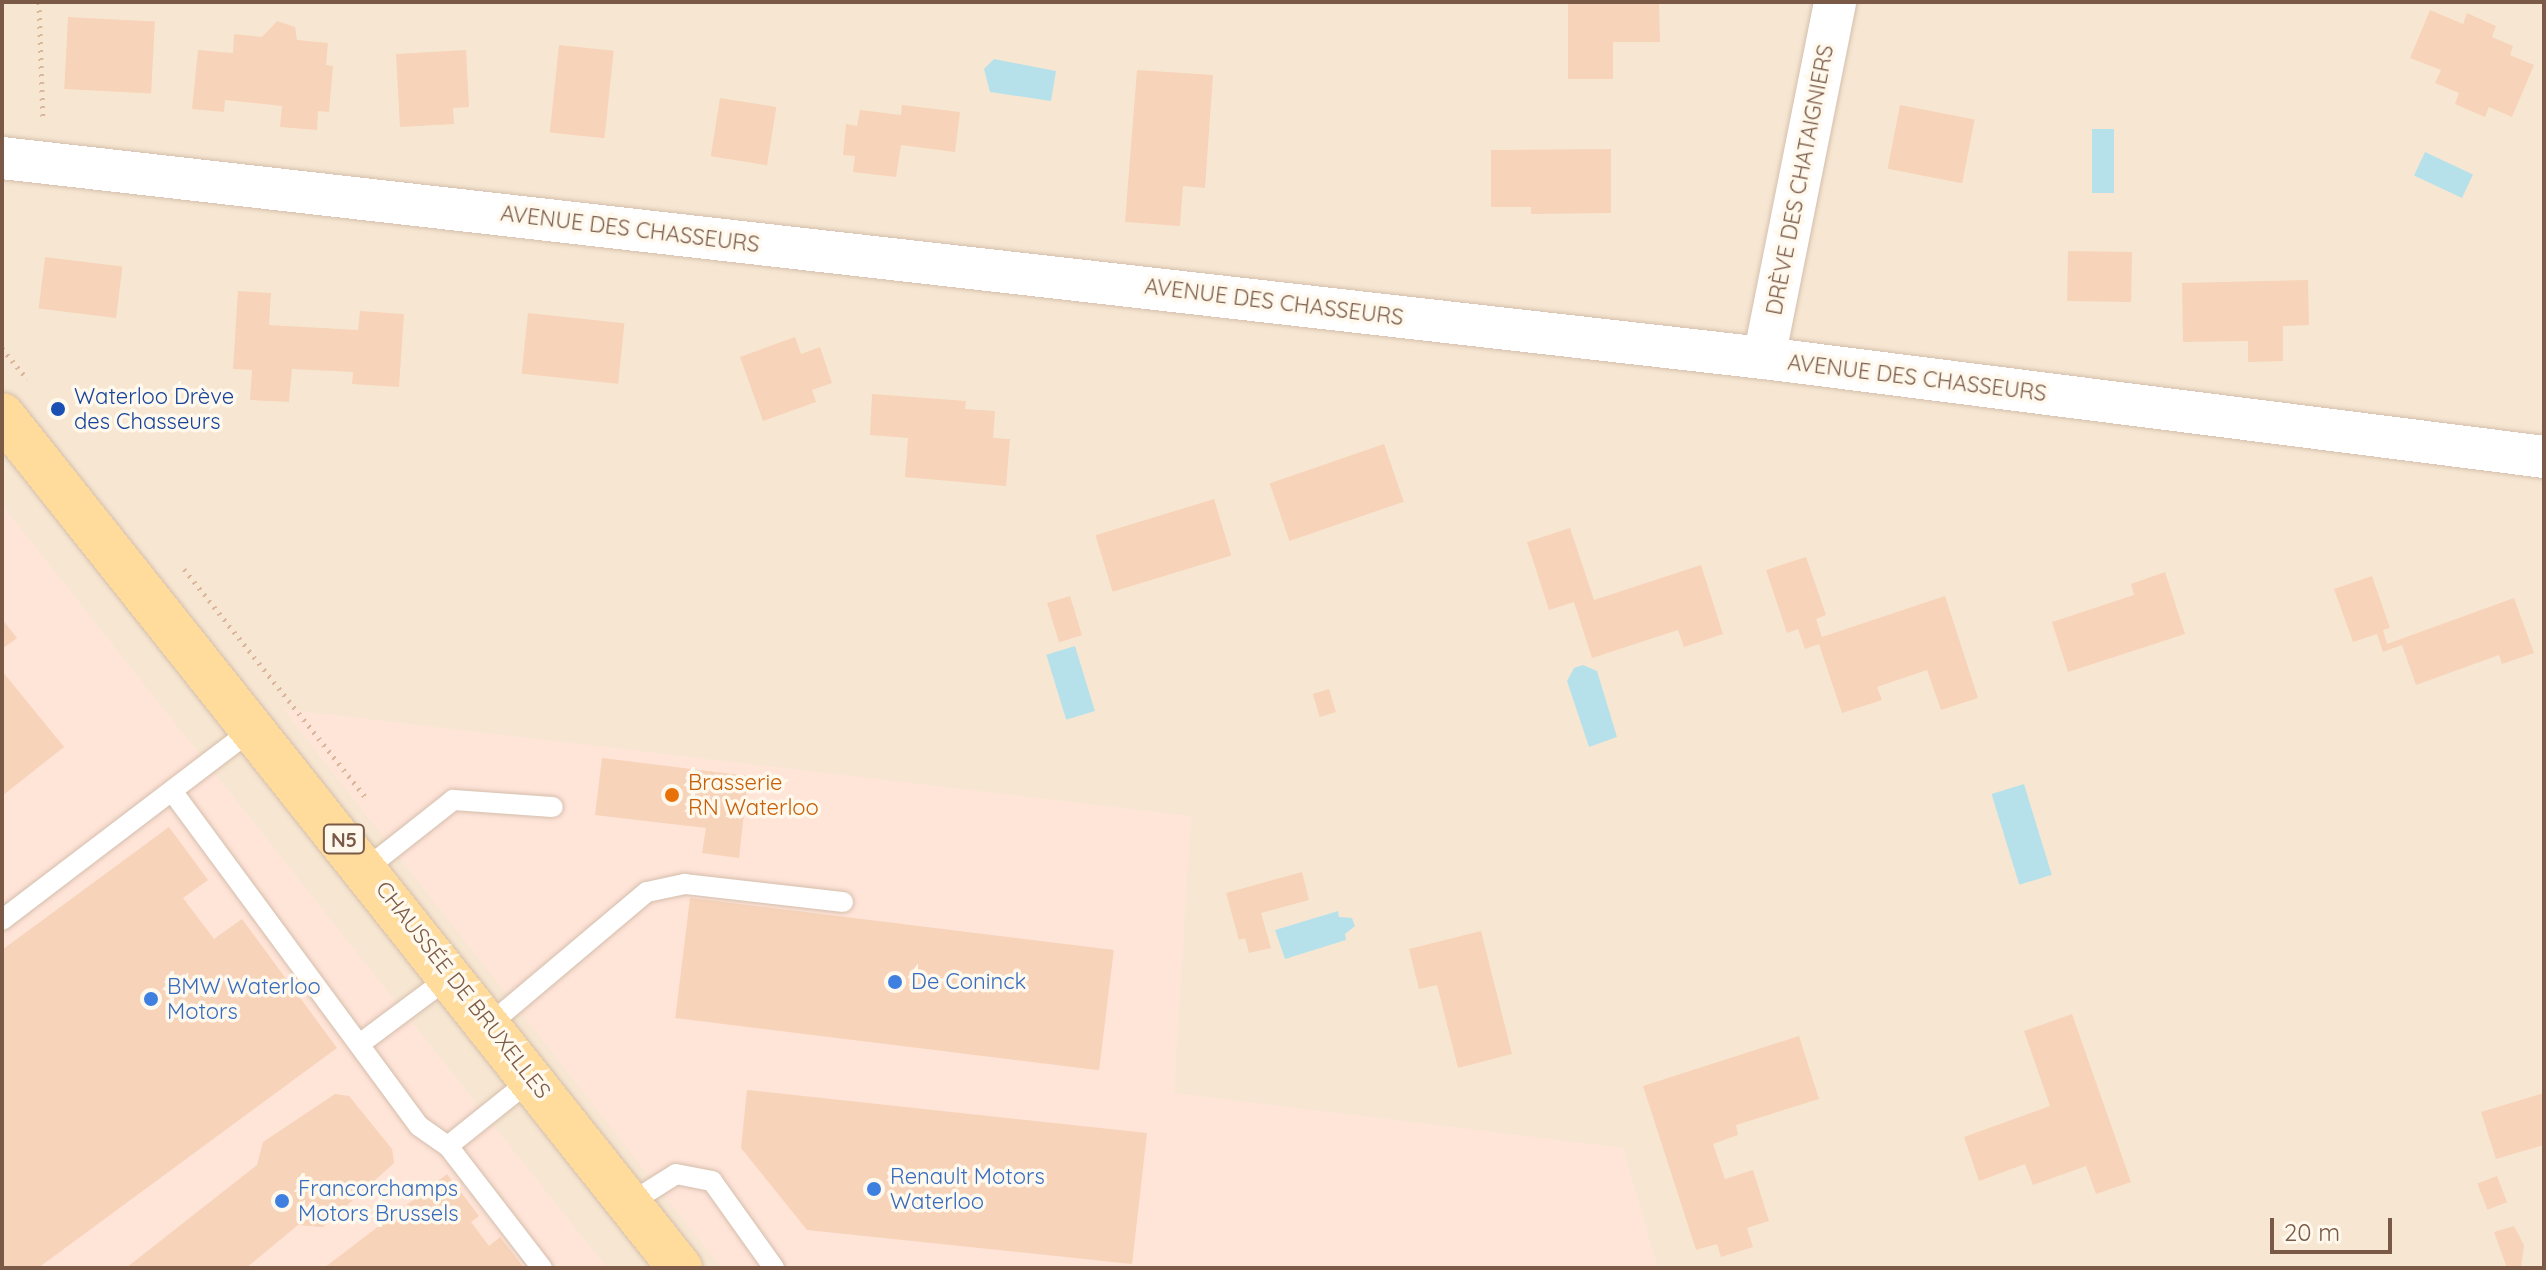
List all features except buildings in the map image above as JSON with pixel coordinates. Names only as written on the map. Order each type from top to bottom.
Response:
[{"type":"main road","name":"CHAUSSÉE DE BRUXELLES","points":[[2,415],[453,976],[680,1268]]},
{"type":"street","name":"DRÈVE DES CHATAIGNIERS","points":[[1764,358],[1835,2]]},
{"type":"street","name":"AVENUE DES CHASSEURS","points":[[2,158],[1764,358],[2544,457]]},
{"type":"lane","points":[[2,920],[255,727]]},
{"type":"lane","points":[[172,791],[361,1043],[419,1126],[448,1146],[542,1268]]},
{"type":"lane","points":[[367,868],[453,800],[553,807]]},
{"type":"lane","points":[[490,1024],[647,892],[685,884],[843,902]]},
{"type":"lane","points":[[361,1043],[453,976]]},
{"type":"lane","points":[[448,1146],[534,1078]]},
{"type":"lane","points":[[630,1203],[676,1174],[712,1181],[774,1268]]},
{"type":"path","points":[[39,2],[45,162]]},
{"type":"shaded area","points":[[2,2],[2544,2],[2544,1268],[2,1268]]},
{"type":"shaded area","points":[[2,505],[607,1268],[2,1268]]},
{"type":"shaded area","points":[[283,709],[1191,816],[1174,1093],[1623,1148],[1658,1268],[721,1268]]},
{"type":"water","points":[[994,59],[1056,71],[1051,101],[990,92],[984,69]]},
{"type":"water","points":[[2092,129],[2114,129],[2114,193],[2092,193]]},
{"type":"water","points":[[2425,152],[2473,174],[2462,198],[2414,176]]},
{"type":"water","points":[[1075,646],[1095,711],[1066,720],[1046,655]]},
{"type":"water","points":[[1583,665],[1597,671],[1617,737],[1589,747],[1567,681],[1574,668]]},
{"type":"water","points":[[2024,784],[2052,875],[2019,885],[1991,794]]},
{"type":"water","points":[[1338,911],[1339,917],[1352,918],[1355,926],[1345,934],[1346,940],[1285,959],[1275,930]]},
{"type":"place","name":"Waterloo Drève des Chasseurs","points":[[58,409]]},
{"type":"place","name":"Brasserie RN Waterloo","points":[[672,795]]},
{"type":"place","name":"De Coninck","points":[[895,982]]},
{"type":"place","name":"BMW Waterloo Motors","points":[[151,999]]},
{"type":"place","name":"Renault Motors Waterloo","points":[[874,1189]]},
{"type":"place","name":"Francorchamps Motors Brussels","points":[[282,1201]]}]
